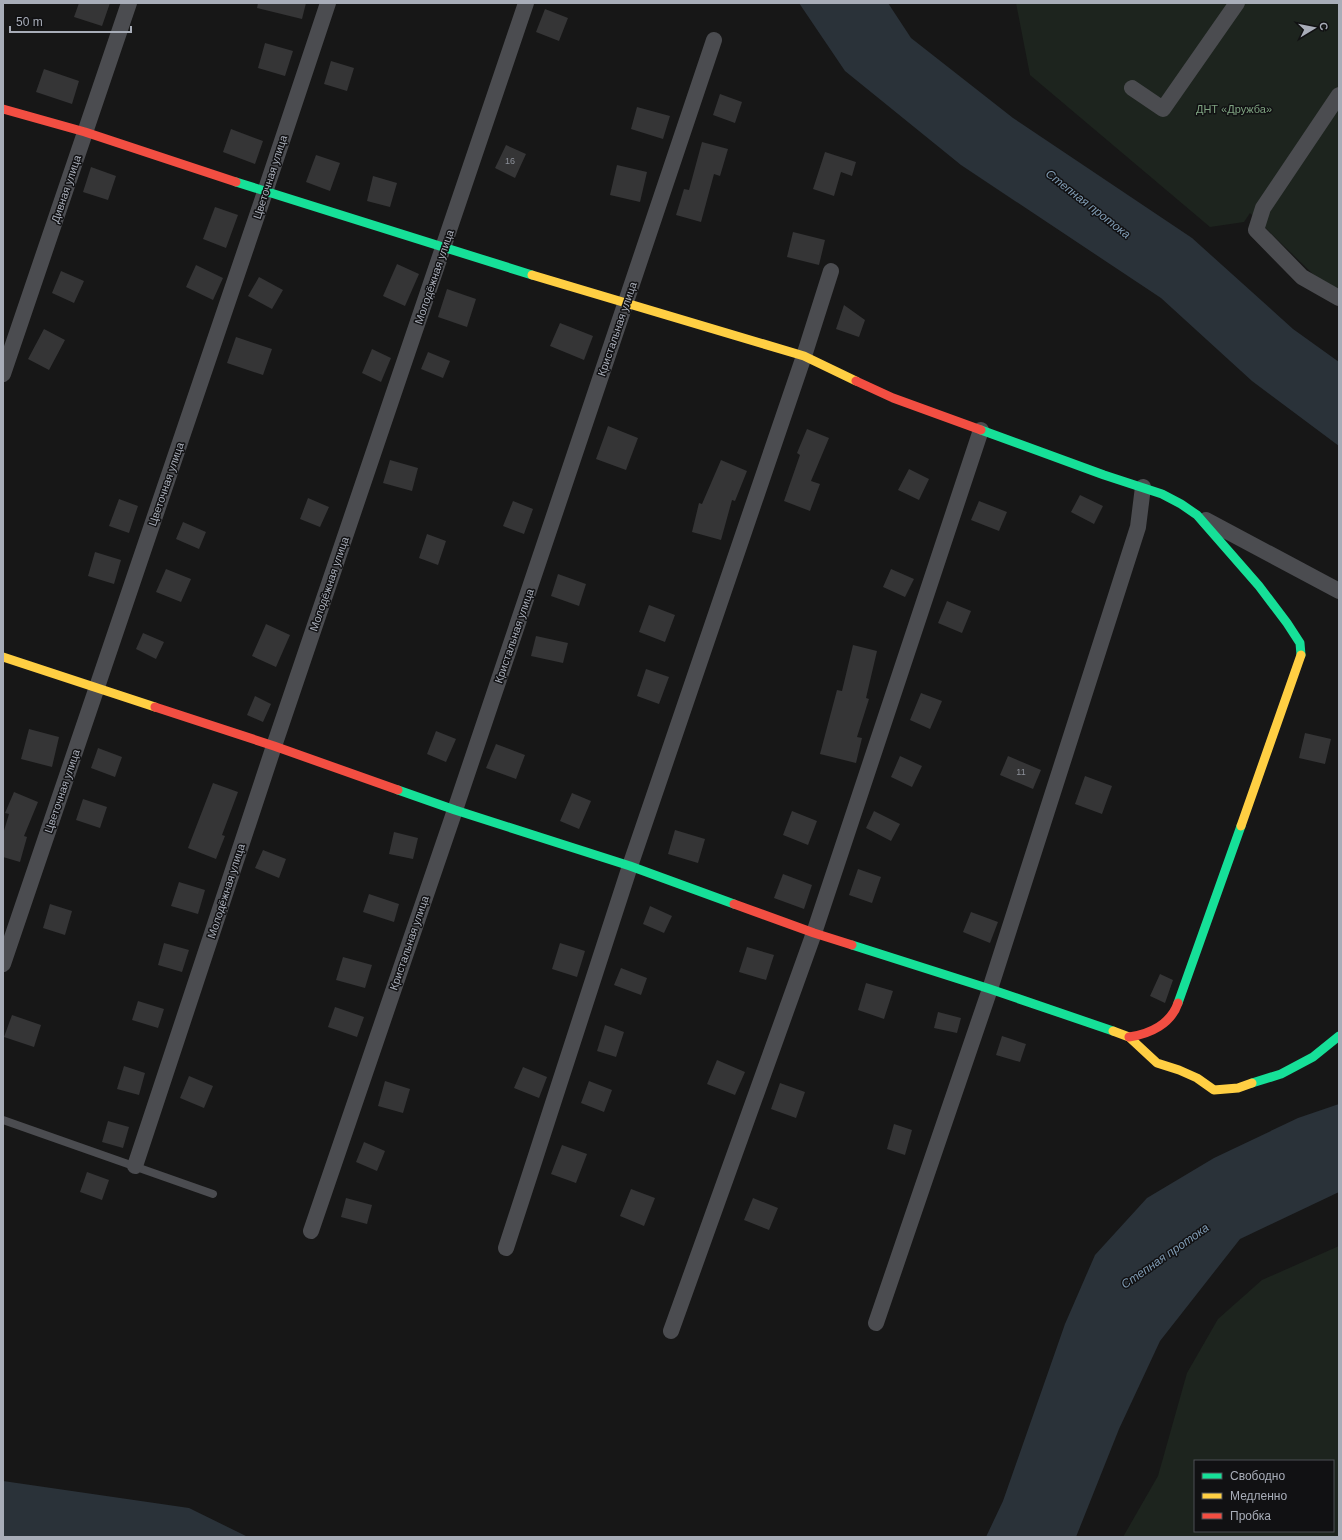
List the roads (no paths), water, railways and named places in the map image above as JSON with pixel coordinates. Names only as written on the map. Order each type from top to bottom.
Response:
[{"type":"street","name":"Дивная улица","points":[[3,374],[129,3]]},
{"type":"street","name":"Цветочная улица","points":[[3,964],[328,3]]},
{"type":"street","name":"Молодёжная улица","points":[[135,1166],[274,746],[526,3]]},
{"type":"street","points":[[1132,88],[1163,109],[1237,3]]},
{"type":"street","name":"Кристальная улица","points":[[311,1231],[455,810],[714,40]]},
{"type":"street","points":[[1339,95],[1262,208],[1256,230],[1302,277],[1339,298]]},
{"type":"street","points":[[3,109],[85,132],[265,192],[444,248],[626,304],[804,356],[893,398],[1104,475],[1162,494],[1181,504],[1196,515],[1339,591]]},
{"type":"street","points":[[506,1248],[630,866],[804,356],[831,271]]},
{"type":"street","points":[[671,1331],[814,933],[981,430]]},
{"type":"street","points":[[876,1323],[990,989],[1138,527],[1143,487]]},
{"type":"street","points":[[1129,1037],[1138,1036],[1156,1029],[1167,1022],[1175,1012],[1301,657],[1300,643],[1287,623],[1259,586],[1196,515]]},
{"type":"street","points":[[3,657],[274,746],[455,810],[630,866],[814,933],[990,989],[1129,1037],[1157,1062],[1197,1078],[1214,1090],[1238,1088],[1281,1074],[1313,1056],[1339,1036]]},
{"type":"lane","points":[[3,1120],[213,1194]]},
{"type":"water","name":"Степная протока","points":[[799,3],[888,3],[911,38],[1013,118],[1192,238],[1293,329],[1339,362],[1339,446],[1252,381],[1161,298],[961,165],[845,71]]},
{"type":"water","name":"Степная протока","points":[[1339,1104],[1339,1192],[1240,1239],[1160,1341],[1119,1429],[1076,1537],[986,1537],[1003,1501],[1065,1324],[1095,1255],[1147,1198],[1214,1158],[1298,1118]]},
{"type":"water","points":[[3,1481],[189,1508],[248,1537],[3,1537]]},
{"type":"park label","name":"ДНТ «Дружба»","points":[[1234,109]]}]
